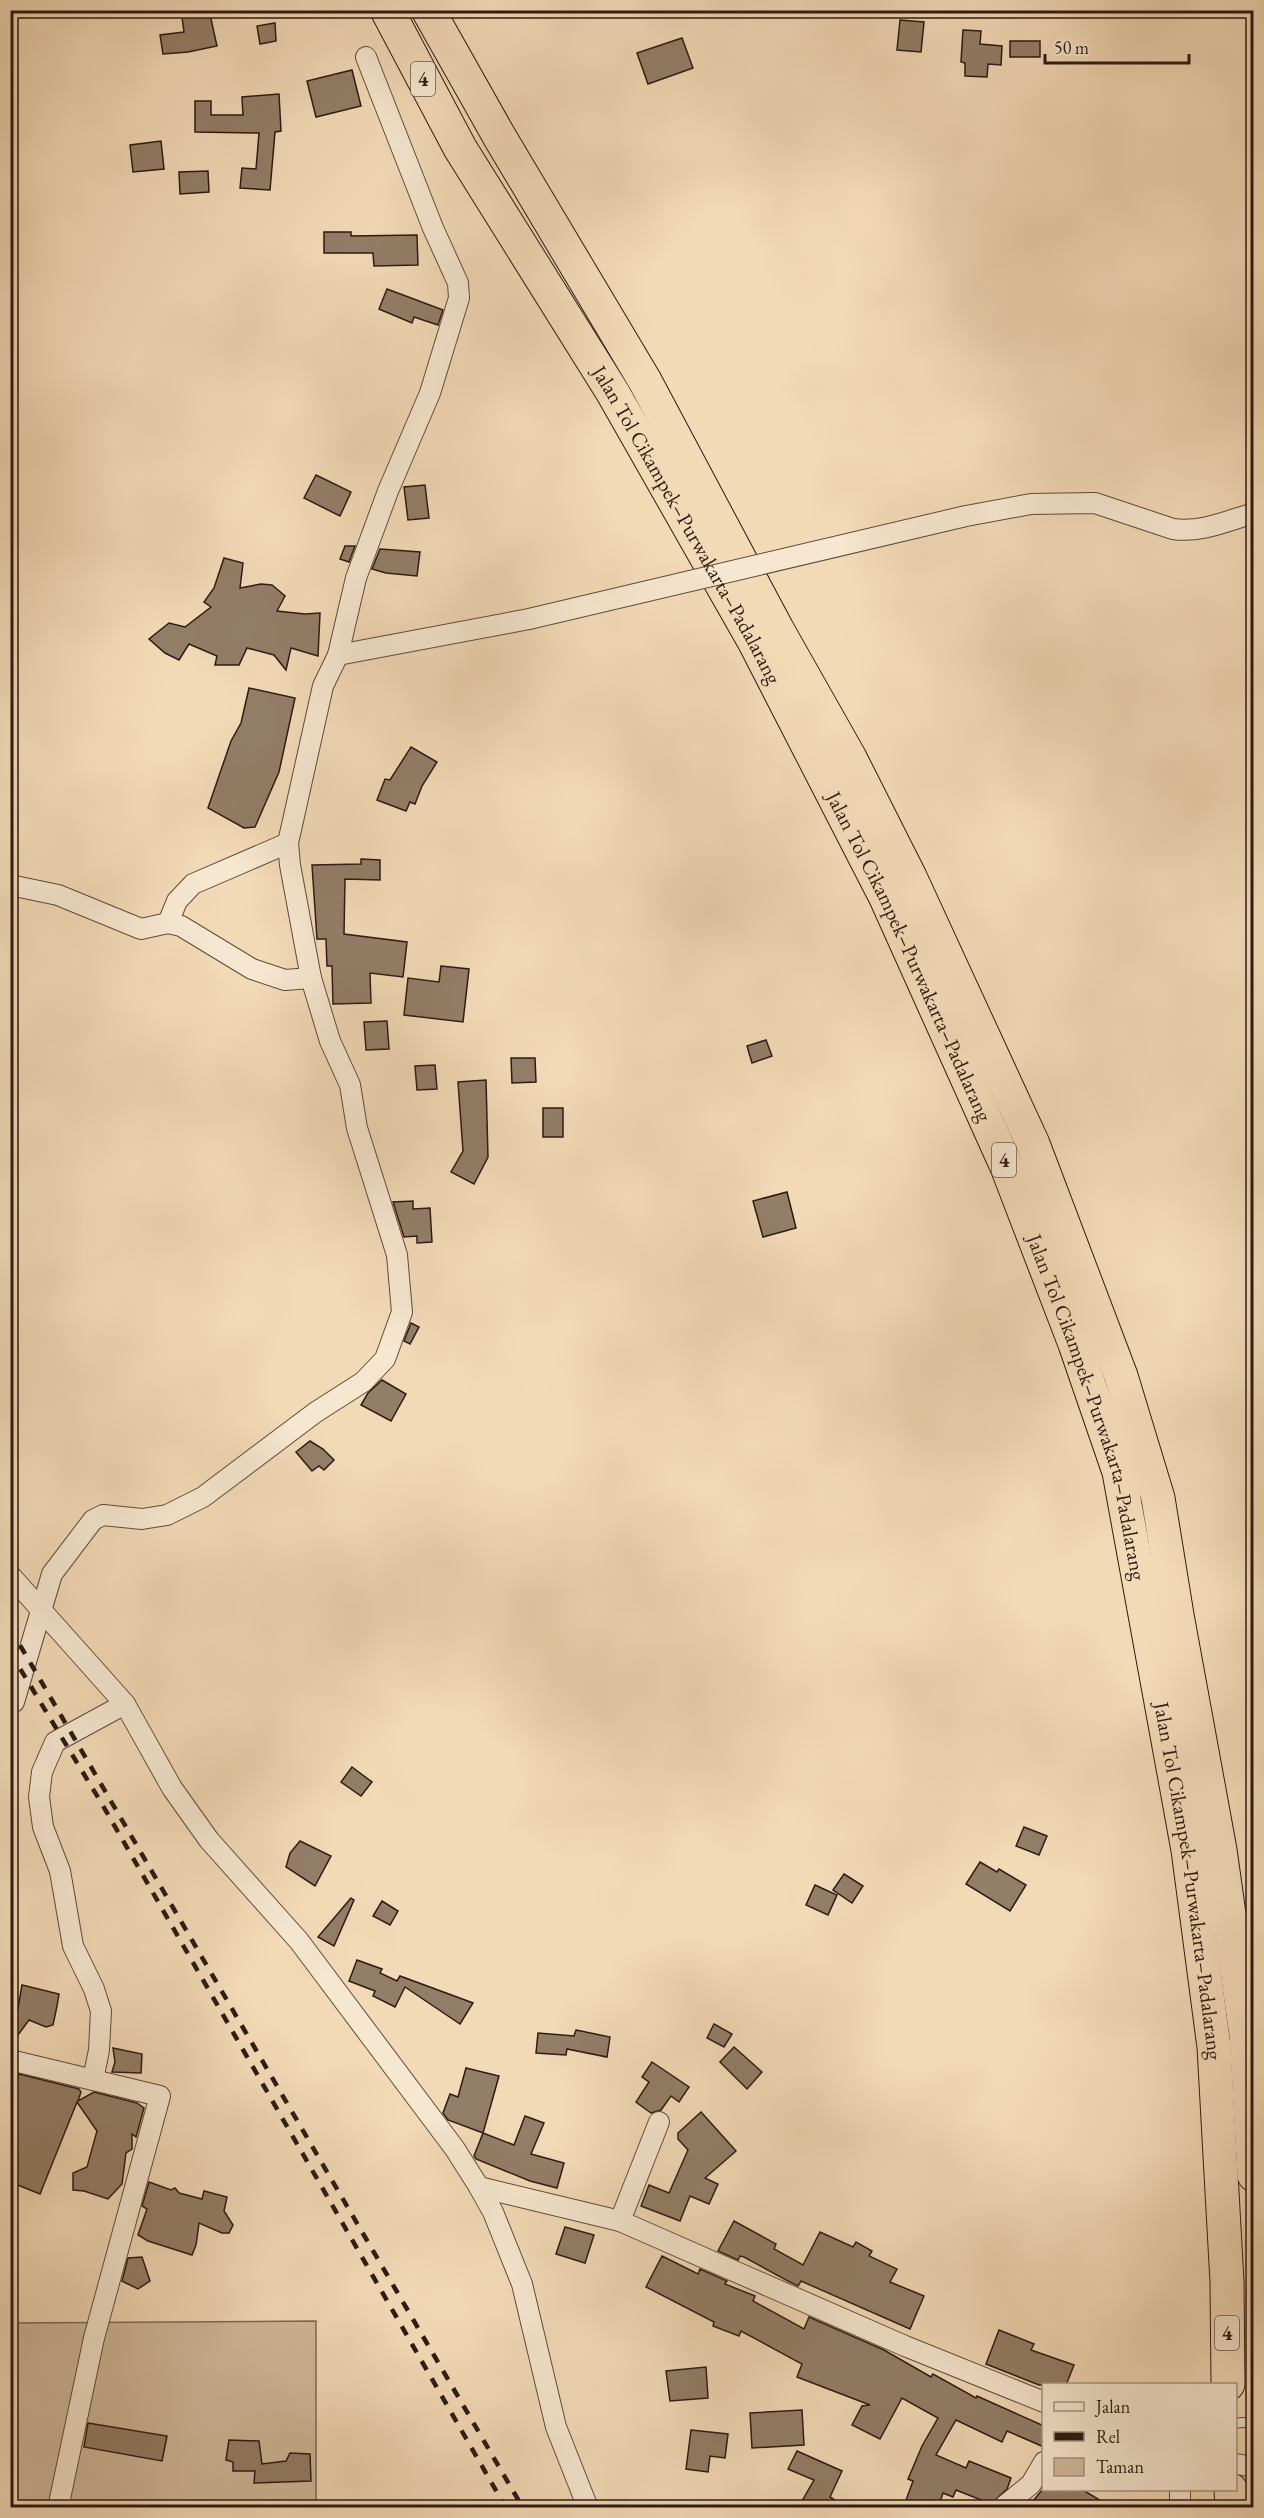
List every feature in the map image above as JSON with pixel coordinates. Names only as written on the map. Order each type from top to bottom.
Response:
[{"type":"highway","name":"Jalan Tol Cikampek–Purwakarta–Padalarang","points":[[387,10],[460,148],[625,414],[754,641],[881,888],[1007,1167],[1076,1344],[1119,1472],[1188,1850],[1214,2047],[1227,2282],[1228,2383]]},
{"type":"highway","name":"Jalan Tol Cikampek–Purwakarta–Padalarang","points":[[428,10],[499,136],[645,381],[777,629],[850,758],[910,877],[1033,1144],[1121,1376],[1158,1498],[1220,1850],[1246,2035],[1254,2175]]},
{"type":"highway","points":[[1231,2491],[1232,2508]]},
{"type":"street","points":[[10,1704],[14,1702],[52,1574],[93,1520],[103,1515],[142,1519],[168,1515],[203,1497],[316,1412],[363,1382],[385,1359],[402,1312],[397,1255],[357,1128],[350,1085],[330,1041],[311,978],[288,843],[323,686],[338,655],[356,578],[388,491],[430,393],[459,298],[458,283],[433,228],[366,57]]},
{"type":"street","points":[[338,655],[530,619],[966,516],[1031,504],[1095,503],[1173,529],[1186,531],[1254,513]]},
{"type":"street","points":[[168,923],[177,901],[193,884],[288,843]]},
{"type":"street","points":[[10,885],[58,895],[141,929],[168,923],[181,926],[252,969],[285,980],[311,978]]},
{"type":"street","points":[[10,1575],[125,1704],[172,1788],[209,1840],[299,1941],[455,2149],[479,2187],[493,2212],[522,2284],[550,2407],[588,2508]]},
{"type":"street","points":[[93,2080],[99,2050],[101,2011],[94,1989],[73,1946],[60,1871],[43,1827],[39,1797],[42,1773],[55,1742],[125,1704]]},
{"type":"street","points":[[10,2060],[160,2096],[94,2338],[58,2508]]},
{"type":"street","points":[[620,2222],[659,2122]]},
{"type":"street","points":[[479,2187],[620,2222],[905,2346],[1042,2401]]},
{"type":"street","points":[[1237,2464],[1254,2467]]},
{"type":"street","points":[[1002,2508],[1031,2484],[1042,2465]]},
{"type":"street","points":[[1180,2491],[1180,2508]]},
{"type":"lane","points":[[1237,2423],[1254,2422]]},
{"type":"green space","points":[[316,2321],[316,2507],[11,2508],[11,2323]]},
{"type":"building","points":[[181,10],[209,10],[217,46],[163,54],[160,35],[184,32]]},
{"type":"building","points":[[900,20],[924,22],[921,52],[897,50]]},
{"type":"building","points":[[275,23],[276,41],[260,44],[257,26]]},
{"type":"building","points":[[963,30],[981,31],[980,44],[1002,46],[1001,65],[988,64],[987,77],[965,76],[965,63],[961,62]]},
{"type":"building","points":[[682,38],[693,68],[648,84],[637,53]]},
{"type":"building","points":[[1010,41],[1040,41],[1040,57],[1010,57]]},
{"type":"building","points":[[352,70],[361,106],[316,117],[307,81]]},
{"type":"building","points":[[279,94],[281,131],[275,132],[270,190],[240,188],[242,168],[256,169],[259,133],[195,132],[195,101],[211,101],[211,115],[243,115],[242,97]]},
{"type":"building","points":[[161,141],[164,169],[133,172],[130,145]]},
{"type":"building","points":[[208,171],[209,192],[180,194],[179,172]]},
{"type":"building","points":[[324,232],[351,232],[351,236],[417,235],[418,265],[374,266],[373,253],[324,253]]},
{"type":"building","points":[[387,289],[443,310],[438,325],[414,317],[412,323],[379,309]]},
{"type":"building","points":[[316,475],[351,492],[340,516],[304,498]]},
{"type":"building","points":[[425,485],[429,518],[408,520],[404,487]]},
{"type":"building","points":[[345,546],[355,546],[349,562],[340,559]]},
{"type":"building","points":[[380,549],[420,552],[417,576],[386,573],[372,569]]},
{"type":"building","points":[[224,558],[243,563],[240,588],[261,584],[272,585],[285,596],[277,611],[320,613],[318,656],[291,648],[286,670],[274,655],[247,648],[239,665],[215,665],[217,656],[189,644],[179,660],[165,653],[149,639],[169,623],[185,627],[211,607],[204,602],[214,588]]},
{"type":"building","points":[[249,688],[295,698],[279,772],[255,827],[244,828],[208,808],[231,741],[241,723]]},
{"type":"building","points":[[411,747],[437,762],[422,786],[415,804],[410,802],[406,811],[377,800],[385,779],[390,780]]},
{"type":"building","points":[[361,859],[380,860],[380,880],[345,879],[344,934],[407,942],[403,977],[370,973],[371,1003],[333,1004],[332,966],[327,966],[326,939],[317,939],[312,865],[361,864]]},
{"type":"building","points":[[441,966],[469,969],[463,1022],[404,1015],[408,978],[439,982]]},
{"type":"building","points":[[387,1021],[389,1049],[366,1050],[364,1022]]},
{"type":"building","points":[[766,1040],[772,1056],[752,1063],[747,1046]]},
{"type":"building","points":[[511,1058],[535,1058],[536,1082],[512,1083]]},
{"type":"building","points":[[435,1065],[437,1089],[417,1090],[415,1066]]},
{"type":"building","points":[[486,1080],[488,1157],[474,1184],[451,1172],[463,1151],[458,1082]]},
{"type":"building","points":[[543,1108],[563,1108],[563,1137],[543,1137]]},
{"type":"building","points":[[787,1192],[796,1228],[763,1237],[753,1201]]},
{"type":"building","points":[[413,1201],[413,1209],[430,1208],[432,1242],[417,1243],[417,1236],[404,1237],[393,1202]]},
{"type":"building","points":[[411,1323],[419,1327],[410,1344],[404,1341]]},
{"type":"building","points":[[382,1380],[406,1394],[391,1421],[361,1405],[368,1393]]},
{"type":"building","points":[[310,1441],[334,1460],[324,1470],[319,1466],[312,1471],[296,1452]]},
{"type":"building","points":[[352,1767],[372,1782],[361,1796],[341,1782]]},
{"type":"building","points":[[1024,1827],[1047,1836],[1039,1855],[1016,1846]]},
{"type":"building","points":[[300,1841],[331,1856],[315,1886],[286,1867],[290,1853]]},
{"type":"building","points":[[980,1862],[997,1872],[999,1869],[1026,1885],[1010,1911],[966,1884]]},
{"type":"building","points":[[844,1874],[863,1886],[852,1903],[833,1890]]},
{"type":"building","points":[[815,1885],[837,1895],[828,1915],[806,1905]]},
{"type":"building","points":[[351,1898],[354,1900],[334,1946],[318,1937]]},
{"type":"building","points":[[382,1901],[398,1911],[390,1925],[373,1916]]},
{"type":"building","points":[[357,1960],[382,1969],[380,1973],[397,1981],[400,1976],[473,2003],[460,2024],[405,1987],[395,2007],[373,1996],[375,1991],[349,1981]]},
{"type":"building","points":[[22,1985],[59,1994],[57,2006],[53,2025],[46,2027],[29,2020],[12,2043]]},
{"type":"building","points":[[714,2024],[732,2034],[724,2047],[707,2038]]},
{"type":"building","points":[[576,2030],[610,2037],[607,2057],[567,2049],[566,2055],[536,2053],[538,2033],[574,2036]]},
{"type":"building","points":[[734,2047],[762,2072],[747,2089],[720,2062]]},
{"type":"building","points":[[113,2048],[142,2054],[141,2073],[112,2072],[115,2062]]},
{"type":"building","points":[[652,2062],[689,2087],[679,2102],[671,2096],[661,2110],[651,2113],[636,2102],[649,2082],[642,2077]]},
{"type":"building","points":[[466,2068],[499,2076],[483,2133],[448,2120],[443,2113],[450,2094],[458,2097]]},
{"type":"building","points":[[19,2074],[79,2089],[81,2092],[78,2101],[94,2092],[137,2103],[144,2108],[136,2137],[132,2134],[132,2149],[126,2153],[122,2184],[108,2199],[73,2190],[73,2173],[87,2167],[97,2131],[77,2102],[40,2194],[10,2182],[10,2100]]},
{"type":"building","points":[[701,2112],[736,2151],[705,2178],[718,2184],[709,2204],[690,2196],[680,2221],[641,2206],[649,2185],[669,2193],[688,2150],[678,2139],[678,2133]]},
{"type":"building","points":[[525,2116],[544,2123],[531,2154],[564,2163],[557,2188],[530,2181],[476,2159],[474,2156],[483,2133],[514,2145]]},
{"type":"building","points":[[149,2182],[171,2190],[175,2188],[179,2193],[202,2199],[204,2191],[227,2197],[224,2211],[233,2225],[229,2233],[222,2233],[199,2223],[192,2255],[148,2241],[138,2235],[147,2209],[142,2206]]},
{"type":"building","points":[[734,2221],[776,2244],[774,2249],[803,2265],[820,2232],[853,2247],[856,2242],[872,2251],[869,2256],[897,2269],[890,2282],[924,2296],[910,2329],[801,2281],[798,2286],[744,2257],[740,2256],[738,2260],[718,2251]]},
{"type":"building","points":[[565,2227],[594,2235],[585,2263],[556,2254]]},
{"type":"building","points":[[662,2256],[698,2274],[700,2269],[727,2281],[725,2284],[755,2296],[753,2301],[804,2329],[809,2317],[884,2350],[931,2377],[933,2374],[976,2398],[977,2396],[1042,2425],[1042,2446],[1007,2431],[1002,2442],[956,2420],[936,2455],[966,2468],[969,2461],[1011,2478],[1007,2489],[991,2504],[956,2490],[953,2497],[943,2493],[938,2508],[916,2508],[905,2503],[913,2481],[908,2479],[922,2446],[938,2418],[902,2398],[880,2439],[852,2425],[862,2406],[870,2405],[797,2377],[802,2364],[741,2331],[739,2336],[713,2326],[714,2322],[646,2287]]},
{"type":"building","points":[[142,2257],[150,2281],[138,2289],[122,2281],[128,2258]]},
{"type":"building","points":[[999,2330],[1034,2344],[1031,2350],[1074,2365],[1067,2383],[1039,2385],[986,2364]]},
{"type":"building","points":[[706,2367],[708,2398],[670,2401],[666,2371]]},
{"type":"building","points":[[802,2410],[804,2445],[752,2448],[750,2413]]},
{"type":"building","points":[[88,2423],[167,2436],[162,2461],[84,2447]]},
{"type":"building","points":[[691,2430],[728,2434],[725,2458],[710,2456],[708,2472],[686,2469]]},
{"type":"building","points":[[229,2440],[259,2441],[262,2464],[286,2461],[290,2453],[310,2454],[311,2481],[254,2483],[255,2471],[233,2471],[233,2462],[226,2460]]},
{"type":"building","points":[[797,2451],[842,2471],[830,2497],[847,2508],[798,2508],[814,2480],[788,2469]]},
{"type":"building","points":[[1042,2490],[1085,2491],[1113,2508],[1044,2508],[1033,2501]]},
{"type":"railway","points":[[10,1628],[523,2508]]},
{"type":"railway","points":[[10,1652],[102,1804],[506,2508]]}]
